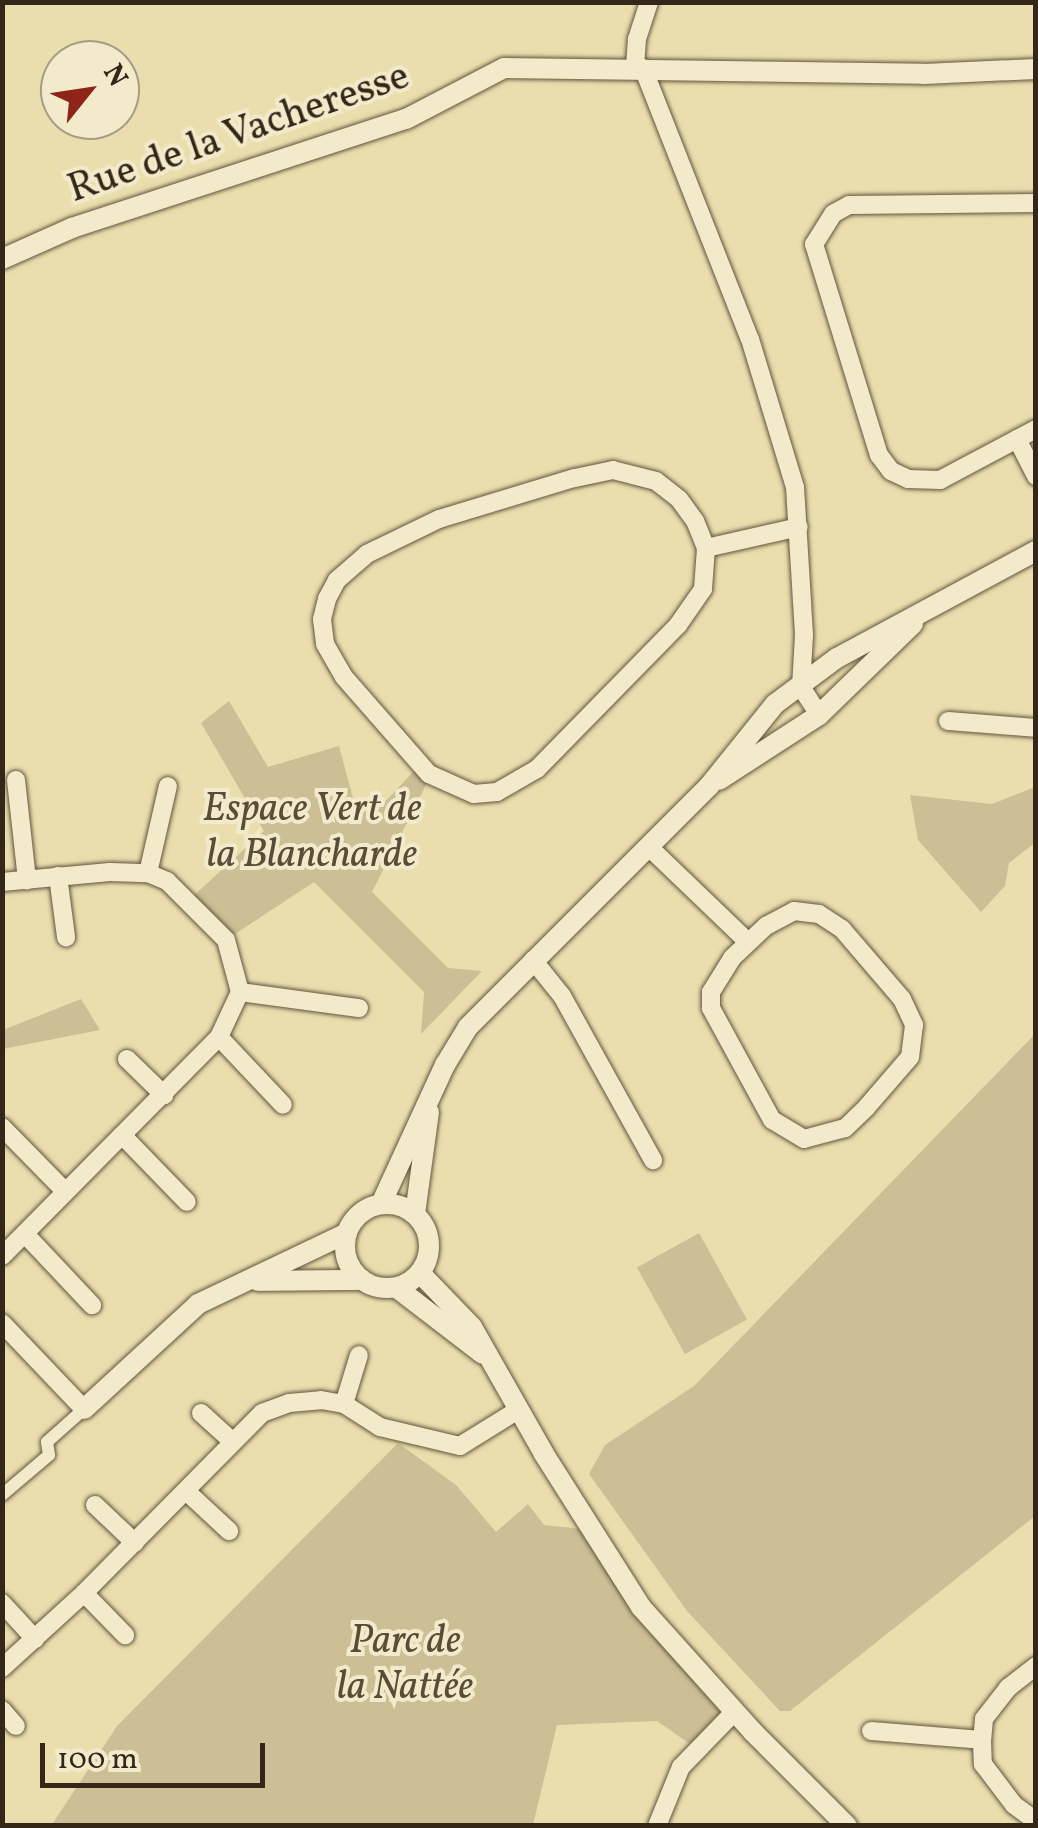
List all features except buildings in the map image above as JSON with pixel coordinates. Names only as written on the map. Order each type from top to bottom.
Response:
[{"type":"street","points":[[648,2],[637,39],[639,68],[750,339],[795,487],[804,635],[801,687],[819,716]]},
{"type":"street","name":"Rue de la Vacheresse","points":[[2,259],[72,228],[406,120],[504,68],[924,74],[1036,70]]},
{"type":"street","points":[[1036,203],[850,205],[833,214],[814,244],[879,455],[891,471],[908,480],[940,480],[1036,430]]},
{"type":"street","points":[[1017,439],[1036,476]]},
{"type":"street","points":[[613,470],[656,481],[679,499],[695,521],[706,548],[702,589],[678,625],[536,768],[497,792],[474,794],[429,774],[344,676],[325,644],[322,620],[327,599],[337,580],[367,554],[439,519],[574,478],[613,470]]},
{"type":"street","points":[[706,548],[798,527]]},
{"type":"street","points":[[381,1204],[433,1089],[468,1028],[709,786],[775,704],[802,680],[837,658],[1036,550]]},
{"type":"street","points":[[709,786],[819,716],[926,612]]},
{"type":"street","points":[[804,635],[816,649],[837,658]]},
{"type":"street","points":[[948,721],[1036,728]]},
{"type":"street","points":[[16,780],[27,880]]},
{"type":"street","points":[[148,873],[168,786]]},
{"type":"street","points":[[649,846],[747,942]]},
{"type":"street","points":[[2,882],[148,873],[167,881],[226,940],[240,992],[219,1037],[2,1256]]},
{"type":"street","points":[[58,876],[66,937]]},
{"type":"street","points":[[794,911],[819,914],[842,929],[909,1010],[914,1024],[910,1057],[844,1128],[804,1139],[772,1120],[716,1024],[711,992],[747,942],[794,911]]},
{"type":"street","points":[[533,960],[562,996],[653,1160]]},
{"type":"street","points":[[240,992],[358,1008]]},
{"type":"street","points":[[219,1037],[284,1105]]},
{"type":"street","points":[[126,1058],[164,1095]]},
{"type":"street","points":[[415,1214],[433,1089]]},
{"type":"street","points":[[2,1127],[65,1192]]},
{"type":"street","points":[[122,1136],[187,1202]]},
{"type":"street","points":[[2,1495],[49,1455],[48,1442],[198,1304],[347,1233],[360,1214],[381,1204],[393,1204],[415,1214],[428,1236],[426,1262],[420,1273],[397,1288]]},
{"type":"street","points":[[347,1233],[347,1259],[362,1280],[373,1286],[397,1288],[486,1356]]},
{"type":"street","points":[[25,1234],[92,1305]]},
{"type":"street","points":[[420,1273],[472,1327],[518,1410],[641,1607],[847,1826]]},
{"type":"street","points":[[251,1281],[362,1280]]},
{"type":"street","points":[[2,1323],[84,1409]]},
{"type":"street","points":[[344,1404],[359,1355]]},
{"type":"street","points":[[2,1668],[84,1594],[262,1413],[288,1403],[321,1400],[344,1404],[380,1426],[460,1446],[518,1410]]},
{"type":"street","points":[[201,1413],[233,1442]]},
{"type":"street","points":[[186,1491],[228,1531]]},
{"type":"street","points":[[94,1505],[135,1542]]},
{"type":"street","points":[[84,1594],[125,1635]]},
{"type":"street","points":[[2,1603],[34,1639]]},
{"type":"street","points":[[1036,1666],[1008,1688],[984,1718],[982,1740],[983,1764],[1014,1805],[1036,1821]]},
{"type":"street","points":[[2,1710],[16,1726]]},
{"type":"street","points":[[658,1826],[681,1767],[735,1711]]},
{"type":"street","points":[[871,1732],[982,1740]]},
{"type":"green space","name":"Espace Vert de la Blancharde","points":[[229,701],[268,767],[339,746],[357,813],[381,806],[414,771],[427,783],[372,892],[448,968],[482,971],[421,1034],[424,992],[314,882],[226,940],[189,900],[264,831],[201,723]]},
{"type":"green space","points":[[1035,787],[1035,843],[1009,863],[1005,886],[981,912],[918,840],[910,795],[992,804]]},
{"type":"green space","points":[[81,999],[100,1030],[3,1049],[3,1030]]},
{"type":"green space","points":[[1035,1034],[1035,1516],[790,1711],[780,1711],[687,1611],[589,1474],[605,1445],[694,1386]]},
{"type":"green space","points":[[699,1233],[747,1320],[685,1354],[637,1267]]},
{"type":"green space","name":"Parc de la Nattée","points":[[398,1443],[456,1485],[496,1532],[528,1504],[544,1525],[592,1530],[735,1711],[697,1749],[657,1721],[557,1725],[533,1825],[51,1826],[117,1726]]}]
